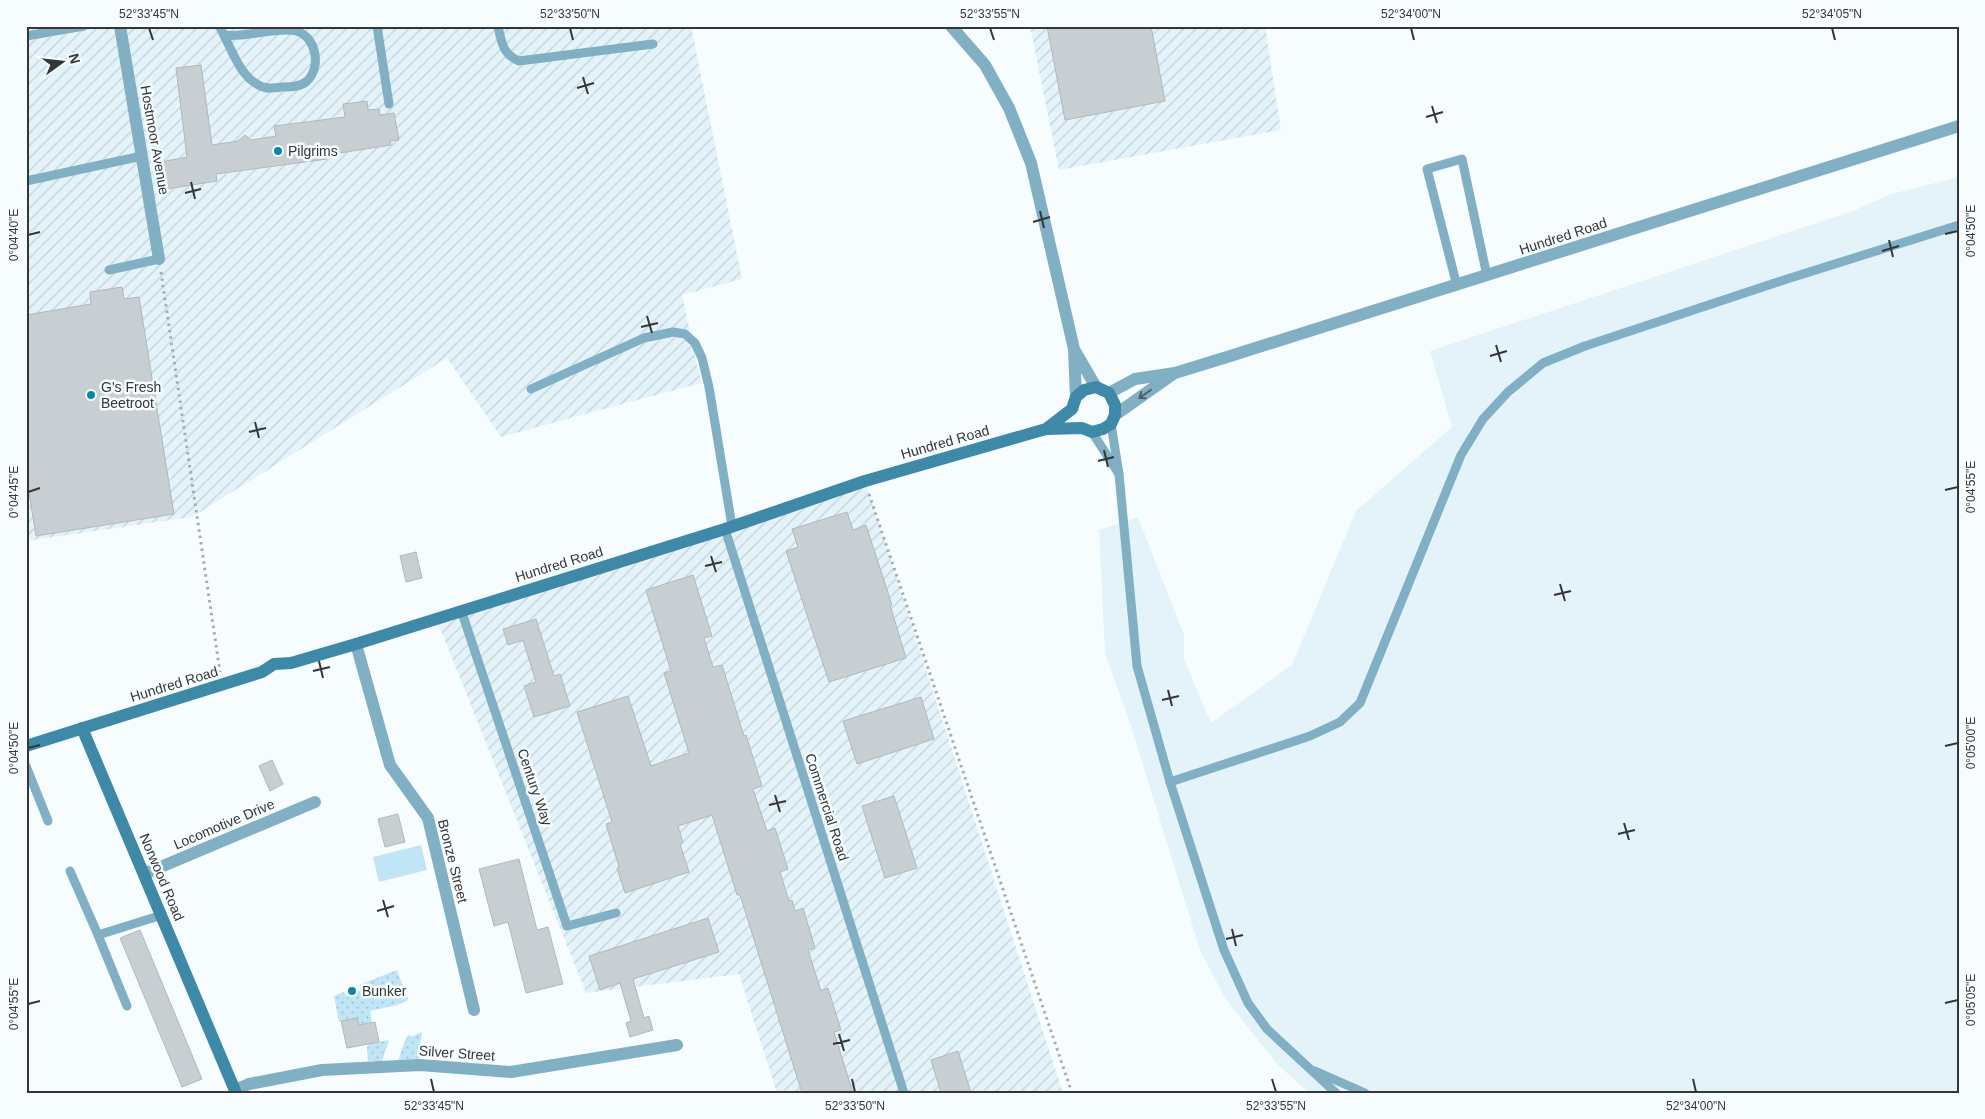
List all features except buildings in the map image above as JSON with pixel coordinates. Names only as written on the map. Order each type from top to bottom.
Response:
[{"type":"street","name":"Hostmoor Avenue","points":[[120,26],[159,259]]},
{"type":"street","points":[[951,26],[985,65],[1009,108],[1031,163],[1074,349],[1075,419],[1087,430]]},
{"type":"street","name":"Hundred Road","points":[[1109,393],[1135,379],[1175,373],[1457,286],[1959,126]]},
{"type":"street","points":[[1074,349],[1096,387],[1109,393],[1115,405],[1113,419]]},
{"type":"street","name":"Hundred Road","points":[[82,728],[262,672],[274,664],[291,663],[356,644],[728,528],[864,481],[1046,429],[1103,429],[1113,419],[1175,373]]},
{"type":"street","name":"Hundred Road","points":[[1046,429],[1074,403],[1084,390],[1096,387]]},
{"type":"street","name":"Bronze Street","points":[[356,644],[390,765],[428,818],[474,1010]]},
{"type":"street","points":[[26,746],[82,728]]},
{"type":"street","name":"Norwood Road","points":[[82,728],[235,1091]]},
{"type":"street","name":"Locomotive Drive","points":[[144,874],[314,802]]},
{"type":"street","name":"Silver Street","points":[[235,1091],[249,1084],[322,1070],[420,1065],[511,1072],[677,1045]]},
{"type":"lane","points":[[26,36],[84,26]]},
{"type":"lane","points":[[219,26],[242,68],[250,79],[266,89],[300,86],[312,75],[316,57],[311,40],[306,35],[295,30],[237,36],[224,35]]},
{"type":"lane","points":[[377,26],[389,104]]},
{"type":"lane","points":[[498,26],[502,46],[510,58],[519,61],[654,44]]},
{"type":"lane","points":[[26,181],[142,156]]},
{"type":"lane","points":[[1457,286],[1427,169],[1462,159],[1487,276]]},
{"type":"lane","points":[[1170,782],[1310,736],[1340,722],[1360,703],[1461,455],[1483,419],[1508,392],[1543,363],[1585,346],[1723,300],[1959,225]]},
{"type":"lane","points":[[109,270],[159,259]]},
{"type":"lane","name":"Commercial Road","points":[[530,389],[644,338],[673,332],[685,334],[695,343],[702,358],[709,387],[728,528],[904,1093]]},
{"type":"lane","points":[[1113,419],[1137,666],[1170,782],[1224,950],[1248,1003],[1267,1029],[1336,1093]]},
{"type":"lane","points":[[1087,430],[1119,474]]},
{"type":"lane","name":"Century Way","points":[[461,610],[567,926],[616,913]]},
{"type":"lane","points":[[26,766],[48,822]]},
{"type":"lane","points":[[70,871],[127,1006]]},
{"type":"lane","points":[[98,935],[162,915]]},
{"type":"lane","points":[[1309,1068],[1365,1093]]},
{"type":"path","points":[[159,259],[222,685]]},
{"type":"path","points":[[864,481],[1072,1093]]},
{"type":"shaded area","points":[[26,26],[691,26],[742,279],[682,295],[701,383],[501,437],[447,358],[192,517],[26,541]]},
{"type":"shaded area","points":[[1030,26],[1265,26],[1281,130],[1059,170]]},
{"type":"shaded area","points":[[1959,177],[1959,1093],[1309,1093],[1277,1064],[1225,998],[1200,950],[1132,729],[1105,653],[1099,530],[1138,517],[1184,635],[1184,659],[1211,723],[1292,665],[1356,511],[1452,427],[1430,351],[1853,211],[1891,194]]},
{"type":"shaded area","points":[[865,481],[1063,1093],[777,1093],[739,974],[586,993],[436,618]]},
{"type":"shaded area","points":[[421,845],[427,870],[379,882],[373,857]]},
{"type":"shaded area","points":[[397,970],[408,1000],[397,1005],[370,1011],[372,1022],[359,1025],[357,1018],[339,1022],[334,996],[344,992],[347,997],[361,990],[359,985]]},
{"type":"shaded area","points":[[422,1032],[418,1061],[398,1061],[405,1040],[410,1034],[411,1037]]},
{"type":"shaded area","points":[[389,1040],[382,1061],[368,1061],[368,1044]]},
{"type":"place","name":"Pilgrims","points":[[278,151]]},
{"type":"place","name":"G's Fresh Beetroot","points":[[91,395]]},
{"type":"place","name":"Bunker","points":[[352,991]]}]
